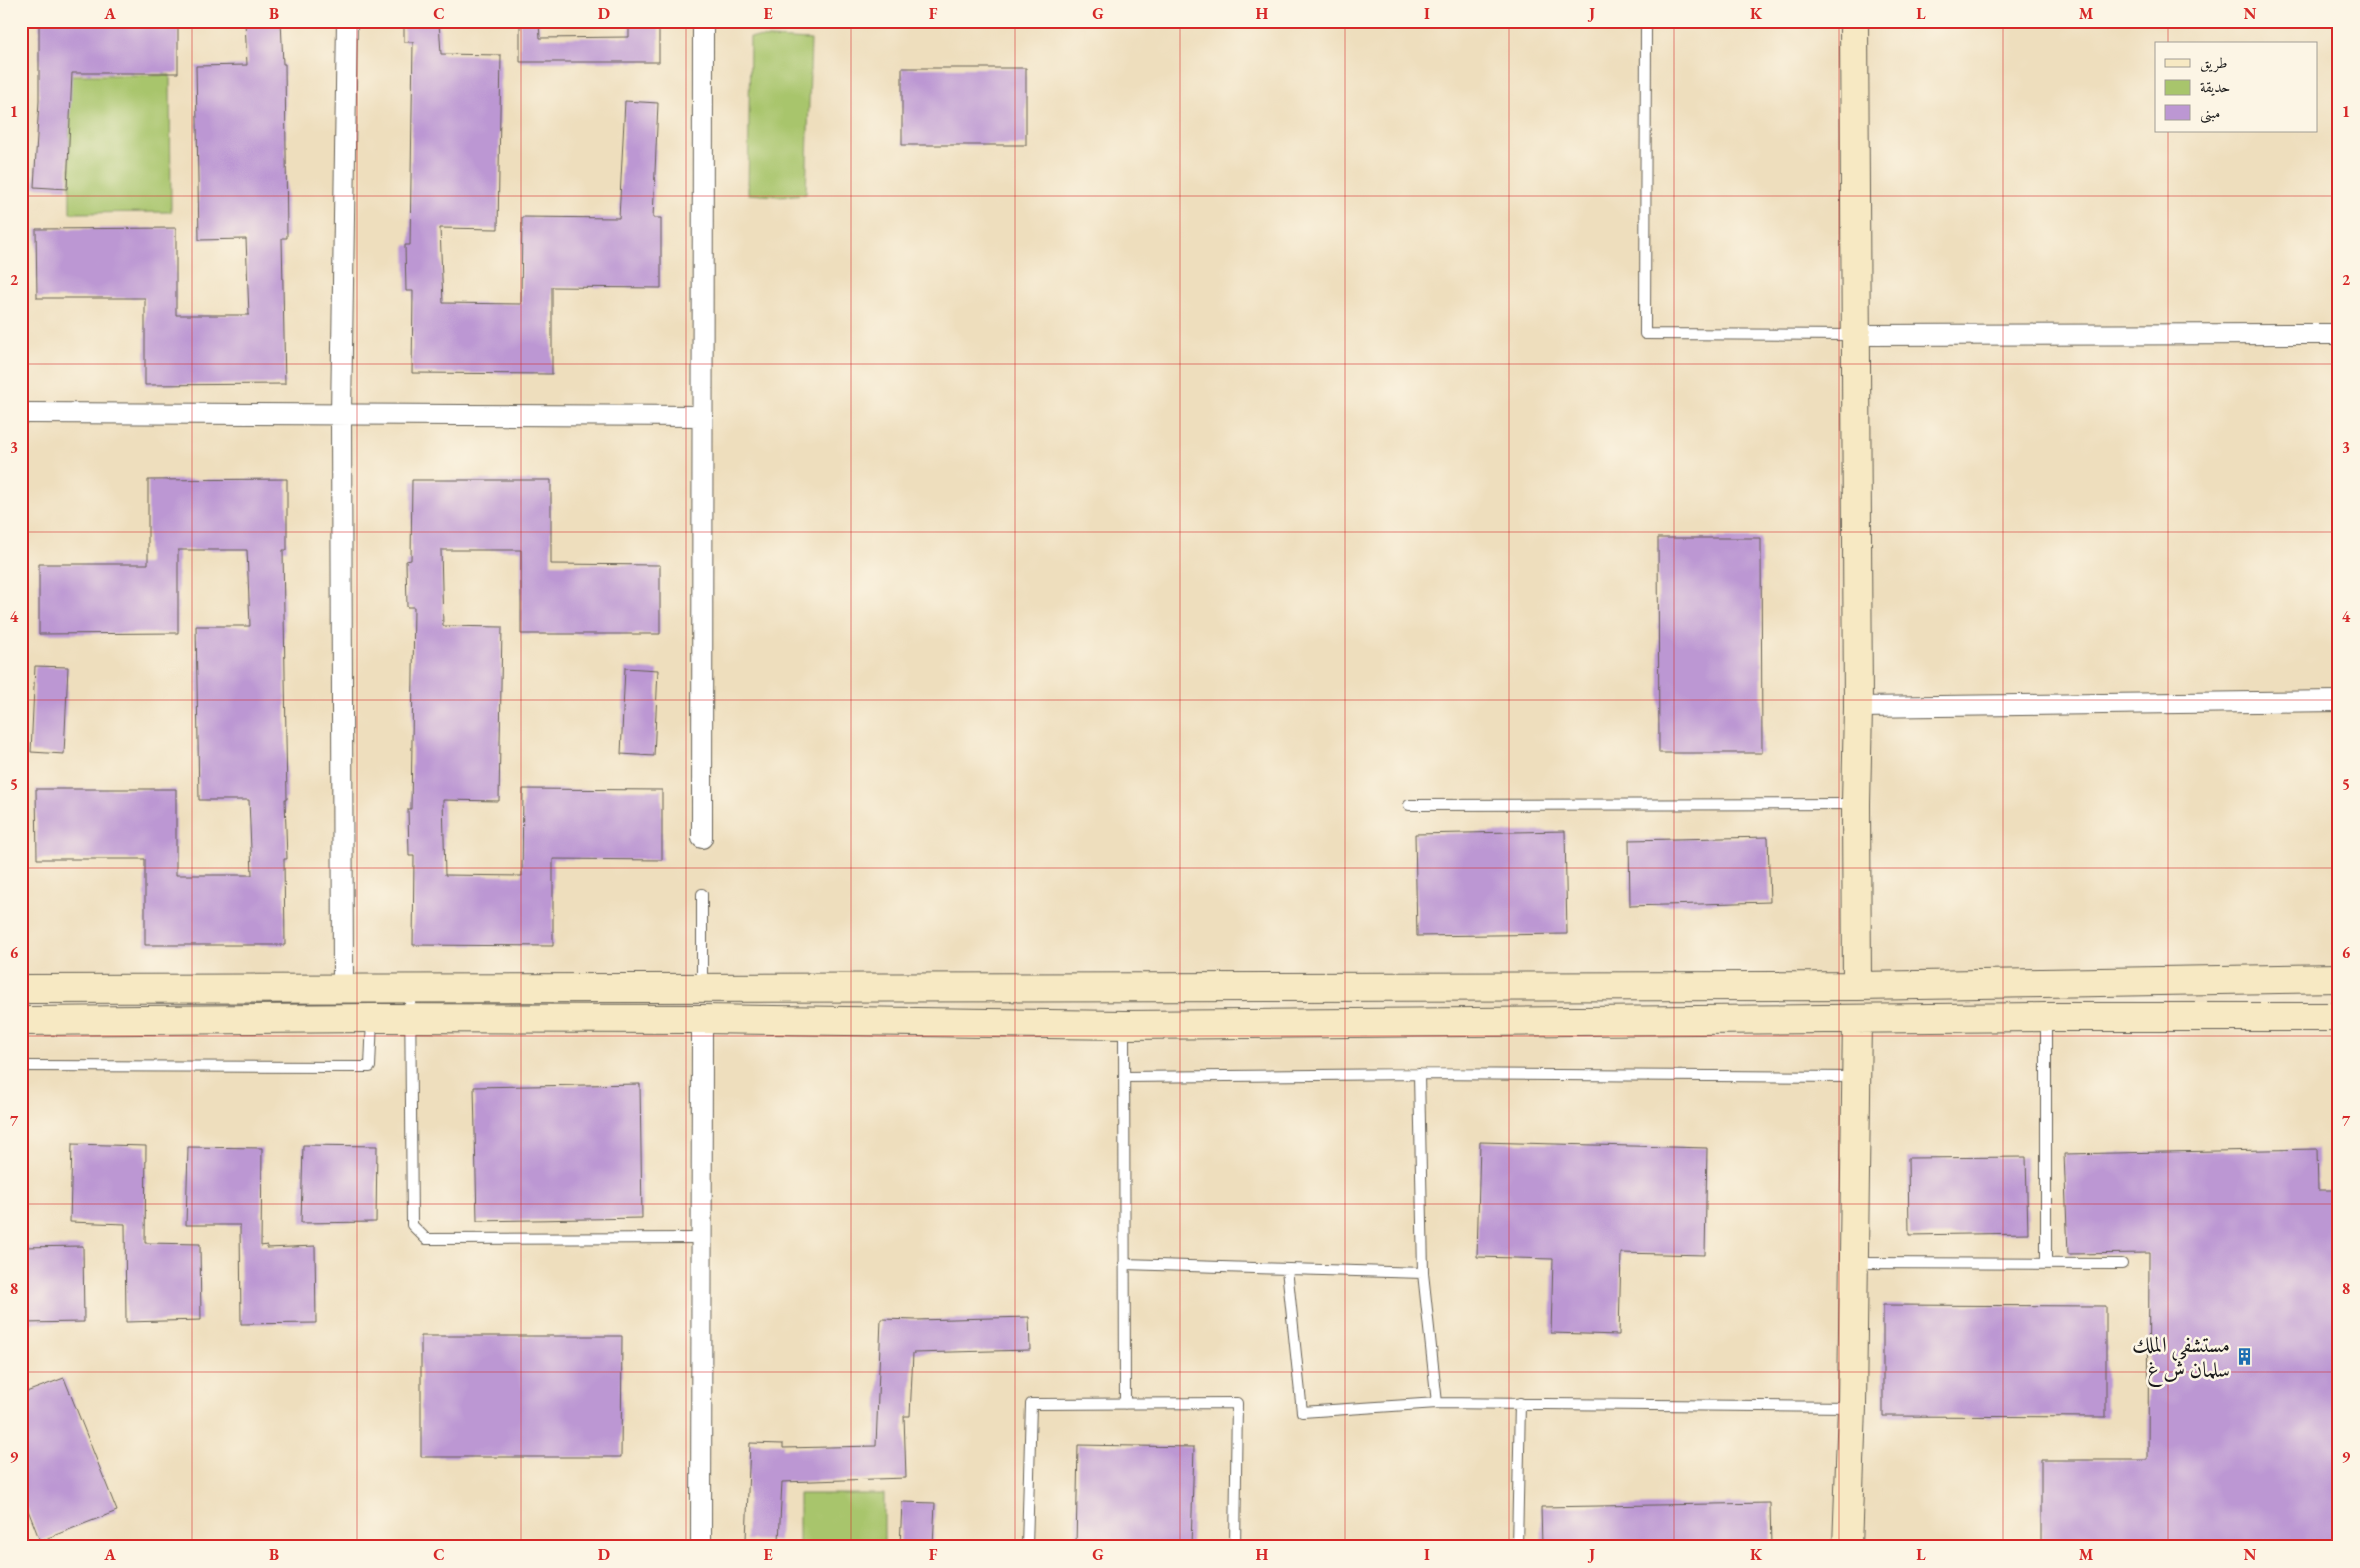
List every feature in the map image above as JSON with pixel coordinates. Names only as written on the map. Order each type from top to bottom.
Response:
[{"type":"street","points":[[343,989],[341,414],[347,21]]},
{"type":"street","points":[[702,838],[704,21]]},
{"type":"street","points":[[1854,21],[1857,335],[1858,707],[1856,804],[1858,986]]},
{"type":"street","points":[[1857,335],[2339,334]]},
{"type":"street","points":[[21,413],[703,416]]},
{"type":"street","points":[[1858,707],[2339,700]]},
{"type":"street","points":[[21,990],[1071,986],[1858,986],[2339,978]]},
{"type":"street","points":[[1070,1024],[1071,986]]},
{"type":"street","points":[[1123,986],[1124,1025]]},
{"type":"street","points":[[55,989],[58,1021]]},
{"type":"street","points":[[21,1021],[372,1018],[702,1019],[1124,1025],[2046,1017],[2339,1017]]},
{"type":"street","points":[[701,1547],[702,1019]]},
{"type":"street","points":[[1846,1547],[1852,1407],[1857,1019]]},
{"type":"lane","points":[[1646,21],[1645,334],[1857,335]]},
{"type":"lane","points":[[1409,805],[1856,804]]},
{"type":"lane","points":[[702,894],[702,988]]},
{"type":"lane","points":[[410,989],[412,1225],[426,1239],[702,1238]]},
{"type":"lane","points":[[2046,1017],[2046,1264]]},
{"type":"lane","points":[[21,1066],[370,1067],[372,1018]]},
{"type":"lane","points":[[1124,1025],[1125,1404]]},
{"type":"lane","points":[[1124,1077],[1419,1074],[1856,1077]]},
{"type":"lane","points":[[1419,1074],[1424,1273],[1437,1403]]},
{"type":"lane","points":[[1854,1263],[2122,1264]]},
{"type":"lane","points":[[1124,1264],[1424,1273]]},
{"type":"lane","points":[[1287,1269],[1302,1412],[1437,1403],[1852,1407]]},
{"type":"lane","points":[[1027,1547],[1031,1404],[1237,1403],[1235,1547]]},
{"type":"lane","points":[[1517,1547],[1520,1403]]},
{"type":"green space","points":[[750,37],[811,40],[806,194],[779,196],[748,194]]},
{"type":"green space","points":[[69,75],[170,75],[171,212],[70,213]]},
{"type":"green space","points":[[799,1494],[884,1494],[884,1547],[799,1547]]},
{"type":"building","points":[[39,21],[178,21],[178,73],[72,73],[67,189],[34,187],[39,101]]},
{"type":"building","points":[[245,21],[281,21],[283,64],[285,64],[287,238],[282,238],[285,384],[145,385],[145,298],[37,298],[36,229],[176,228],[176,315],[249,315],[246,239],[199,240],[196,66],[247,65]]},
{"type":"building","points":[[404,21],[439,21],[441,54],[501,55],[498,229],[440,228],[443,303],[521,304],[522,217],[619,218],[625,101],[658,103],[653,218],[661,218],[661,288],[552,287],[552,374],[412,373],[413,291],[406,291],[405,245],[410,245],[413,42],[404,42]]},
{"type":"building","points":[[520,21],[539,21],[540,38],[629,37],[629,21],[659,21],[659,62],[520,62]]},
{"type":"building","points":[[902,68],[1026,68],[1026,145],[902,145]]},
{"type":"building","points":[[287,479],[287,550],[283,550],[287,799],[285,799],[287,859],[284,859],[285,945],[145,945],[145,859],[37,859],[36,789],[176,789],[176,875],[252,875],[249,800],[199,800],[196,626],[250,626],[247,550],[178,550],[178,633],[39,634],[39,564],[148,564],[148,480]]},
{"type":"building","points":[[412,480],[551,480],[551,564],[660,565],[660,634],[521,634],[521,550],[441,550],[443,626],[502,627],[499,801],[443,800],[445,875],[522,876],[523,789],[662,790],[662,860],[553,859],[553,946],[413,945],[414,856],[409,856],[408,809],[411,809],[414,607],[407,607],[406,561],[411,560]]},
{"type":"building","points":[[1658,538],[1761,538],[1762,753],[1659,753]]},
{"type":"building","points":[[35,666],[68,667],[64,754],[31,752]]},
{"type":"building","points":[[625,668],[658,670],[654,756],[621,754]]},
{"type":"building","points":[[1565,831],[1567,934],[1417,936],[1415,834]]},
{"type":"building","points":[[1768,837],[1770,902],[1630,906],[1629,840]]},
{"type":"building","points":[[640,1084],[642,1218],[477,1221],[474,1087]]},
{"type":"building","points":[[1480,1142],[1707,1148],[1705,1255],[1621,1253],[1619,1335],[1551,1333],[1553,1259],[1477,1257]]},
{"type":"building","points":[[72,1144],[146,1146],[145,1243],[200,1244],[201,1320],[126,1322],[125,1224],[70,1222]]},
{"type":"building","points":[[303,1145],[377,1146],[376,1222],[301,1223]]},
{"type":"building","points":[[188,1147],[262,1148],[261,1246],[267,1245],[267,1248],[315,1246],[316,1323],[241,1324],[240,1225],[186,1225]]},
{"type":"building","name":"مستشفى الملك سلمان ش غ","points":[[2317,1149],[2318,1190],[2339,1190],[2339,1547],[2041,1547],[2041,1460],[2148,1460],[2149,1253],[2068,1254],[2064,1154]]},
{"type":"building","points":[[2026,1157],[2028,1233],[1909,1235],[1908,1158]]},
{"type":"building","points":[[83,1246],[84,1322],[21,1323],[21,1247]]},
{"type":"building","points":[[1883,1305],[2106,1306],[2106,1417],[1883,1416]]},
{"type":"building","points":[[1029,1317],[1030,1350],[913,1353],[910,1416],[904,1416],[906,1478],[782,1482],[779,1541],[746,1540],[750,1443],[783,1444],[783,1448],[876,1446],[881,1319]]},
{"type":"building","points":[[421,1336],[622,1336],[621,1457],[421,1457]]},
{"type":"building","points":[[64,1378],[117,1511],[40,1541],[21,1492],[21,1394]]},
{"type":"building","points":[[1078,1445],[1194,1447],[1191,1547],[1076,1547]]},
{"type":"building","points":[[902,1502],[935,1503],[933,1547],[900,1547]]},
{"type":"building","points":[[1770,1503],[1771,1547],[1542,1547],[1541,1507]]},
{"type":"place","name":"مستشفى الملك سلمان ش غ","points":[[2244,1357]]}]
